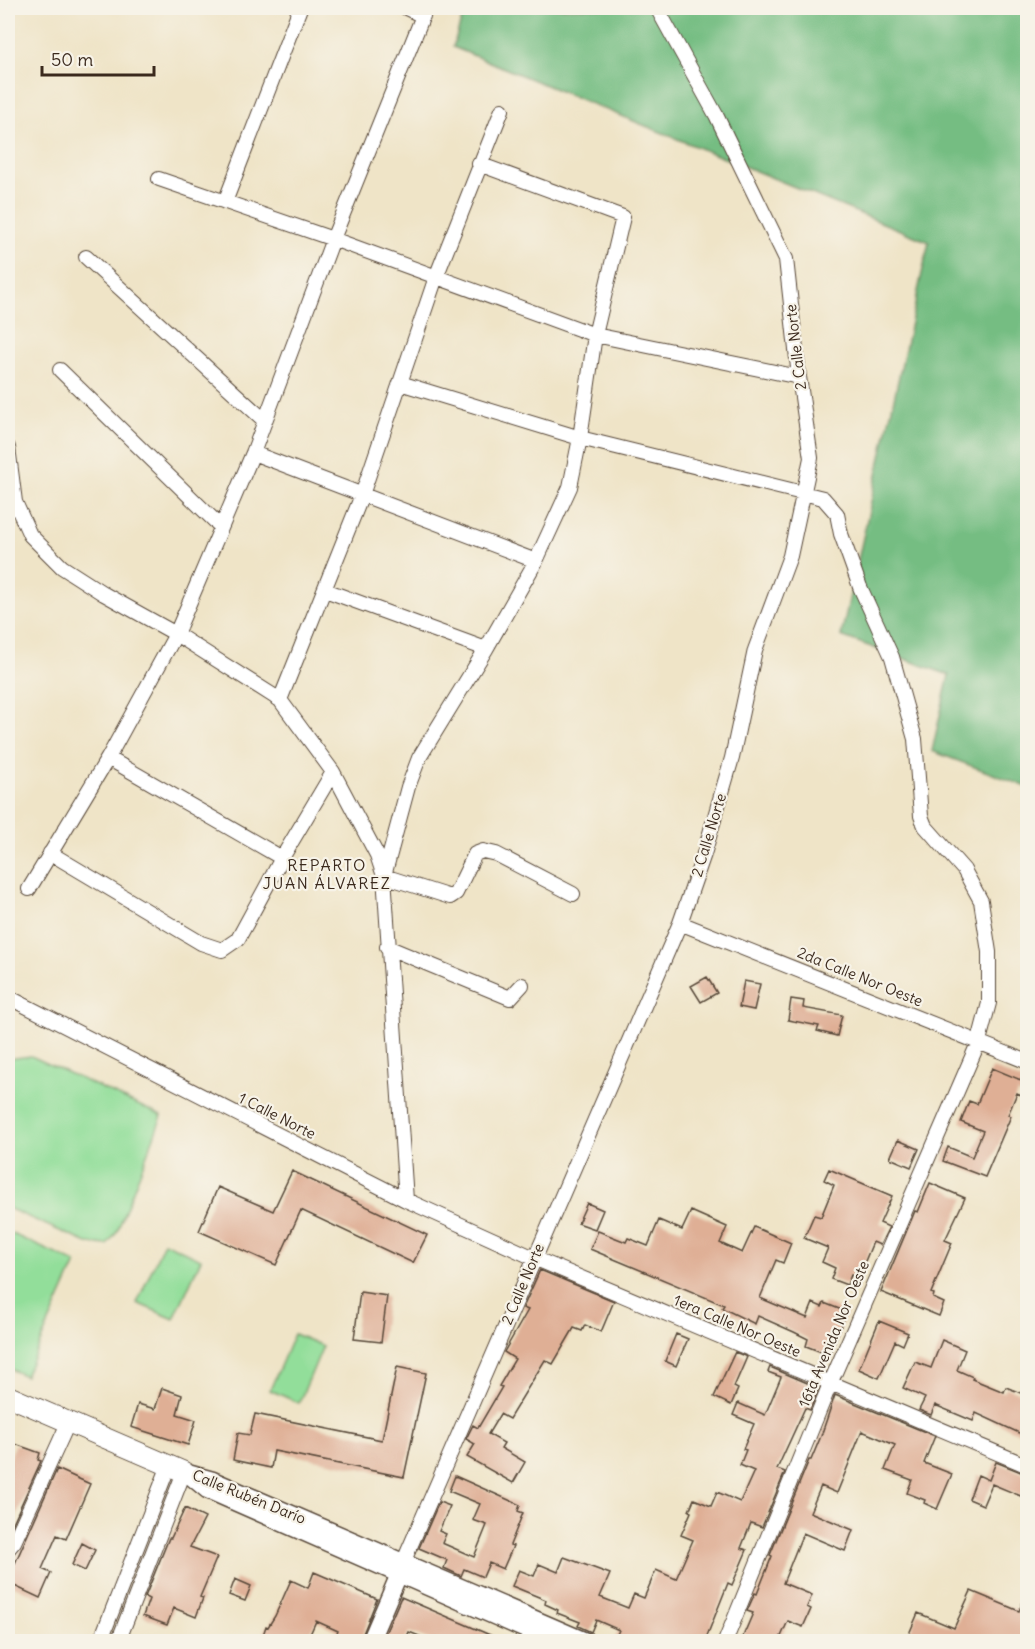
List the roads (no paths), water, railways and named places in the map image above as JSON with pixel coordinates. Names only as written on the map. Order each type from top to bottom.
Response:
[{"type":"main road","points":[[8,1396],[177,1469]]},
{"type":"street","points":[[225,202],[300,8]]},
{"type":"street","points":[[29,890],[108,758],[176,634],[253,453],[333,239],[424,12],[406,8]]},
{"type":"street","name":"2 Calle Norte","points":[[370,1641],[680,923],[704,854],[732,758],[755,650],[790,555],[805,494],[811,458],[799,377],[786,259],[716,116],[657,8]]},
{"type":"street","points":[[280,700],[362,495],[436,278],[502,110]]},
{"type":"street","points":[[384,876],[408,787],[419,758],[486,649],[536,561],[570,487],[580,438],[595,334],[623,217],[479,164]]},
{"type":"street","points":[[159,179],[595,334],[799,377]]},
{"type":"street","points":[[86,257],[265,421]]},
{"type":"street","points":[[60,370],[221,527]]},
{"type":"street","name":"16ta Avenida Nor Oeste","points":[[400,383],[580,438],[823,498],[837,514],[841,534],[860,586],[892,657],[915,739],[921,816],[925,826],[964,870],[981,901],[989,952],[989,1003],[979,1041],[831,1384],[725,1641]]},
{"type":"street","points":[[8,447],[15,502],[30,535],[62,567],[104,594],[176,634],[280,700],[333,772],[377,855],[384,876],[387,947],[406,1200]]},
{"type":"street","points":[[253,453],[536,561]]},
{"type":"street","points":[[325,590],[486,649]]},
{"type":"street","points":[[108,758],[282,858]]},
{"type":"street","points":[[50,853],[201,943],[222,950],[238,939],[282,858],[333,772]]},
{"type":"street","points":[[384,876],[450,897],[456,893],[475,854],[483,851],[496,854],[573,894]]},
{"type":"street","name":"2da Calle Nor Oeste","points":[[680,923],[1028,1062]]},
{"type":"street","points":[[387,947],[510,998],[522,985]]},
{"type":"street","name":"1 Calle Norte","points":[[8,997],[406,1200],[534,1258]]},
{"type":"street","name":"1era Calle Nor Oeste","points":[[534,1258],[1028,1466]]},
{"type":"street","points":[[8,1549],[14,1542],[69,1421]]},
{"type":"street","points":[[100,1641],[177,1469]]},
{"type":"street","points":[[118,1641],[177,1469]]},
{"type":"street","name":"Calle Rubén Darío","points":[[177,1469],[207,1490],[511,1616],[588,1641]]},
{"type":"street","name":"Calle Rubén Darío","points":[[511,1616],[552,1641]]},
{"type":"district","name":"REPARTO JUAN ÁLVAREZ","points":[[327,874]]}]
